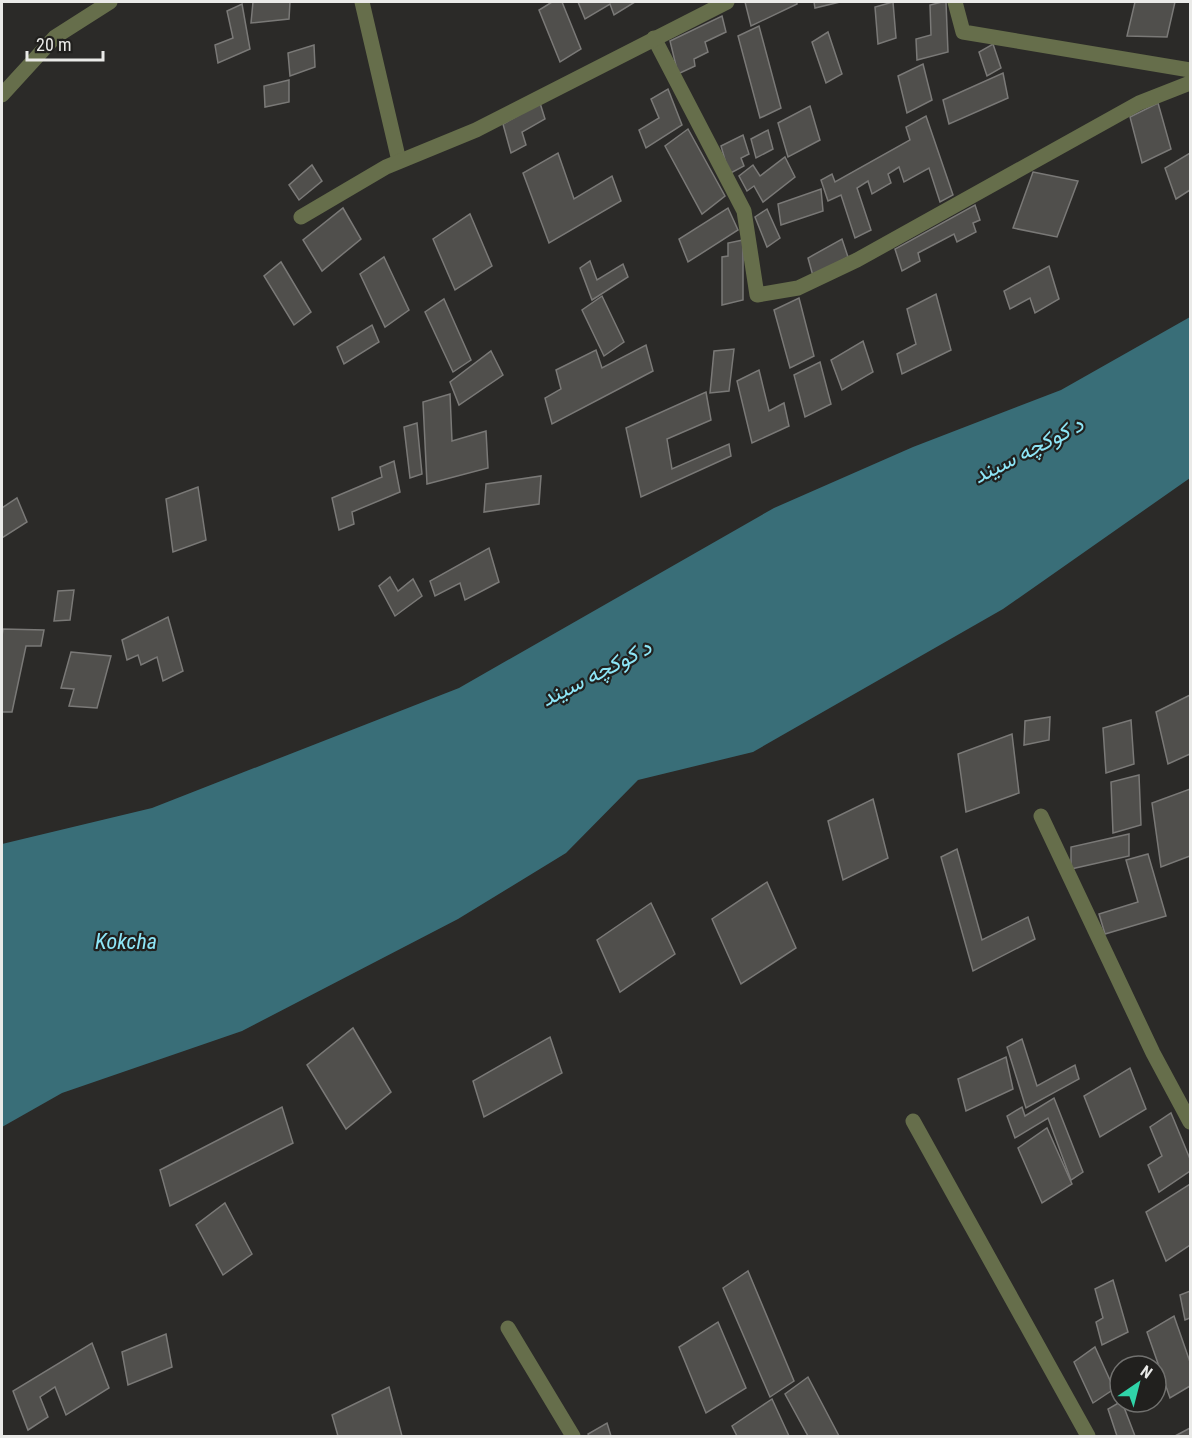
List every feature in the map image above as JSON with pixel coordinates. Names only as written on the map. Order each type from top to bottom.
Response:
[{"type":"street","points":[[2,95],[55,37],[110,2]]},
{"type":"street","points":[[362,2],[399,161]]},
{"type":"street","points":[[301,217],[399,161],[476,130],[727,2]]},
{"type":"street","points":[[955,2],[963,33],[1191,70]]},
{"type":"street","points":[[654,38],[744,211],[757,295],[798,288],[857,260],[1138,103],[1191,83]]},
{"type":"street","points":[[1041,816],[1153,1053],[1191,1122]]},
{"type":"street","points":[[913,1121],[1088,1437]]},
{"type":"street","points":[[508,1328],[573,1437]]},
{"type":"water","name":"Kokcha","points":[[1190,317],[1190,478],[1003,609],[753,752],[638,780],[566,853],[458,919],[242,1031],[62,1093],[2,1127],[2,844],[152,808],[459,688],[774,508],[913,447],[1061,390]]},
{"type":"building","points":[[253,2],[290,2],[289,19],[251,23]]},
{"type":"building","points":[[552,2],[562,2],[581,49],[560,62],[539,10]]},
{"type":"building","points":[[578,2],[635,2],[614,15],[610,4],[585,19]]},
{"type":"building","points":[[745,2],[797,2],[797,4],[751,26]]},
{"type":"building","points":[[814,2],[840,2],[815,8]]},
{"type":"building","points":[[893,2],[896,38],[878,44],[875,7]]},
{"type":"building","points":[[946,2],[948,52],[917,60],[916,39],[931,35],[930,5]]},
{"type":"building","points":[[1135,2],[1175,2],[1167,37],[1127,36]]},
{"type":"building","points":[[242,4],[250,49],[218,63],[215,45],[233,38],[227,11]]},
{"type":"building","points":[[722,16],[726,32],[705,42],[708,52],[694,59],[695,66],[678,74],[670,41]]},
{"type":"building","points":[[759,26],[781,108],[760,118],[738,36]]},
{"type":"building","points":[[828,32],[842,74],[826,83],[812,42]]},
{"type":"building","points":[[993,44],[1001,68],[987,76],[979,52]]},
{"type":"building","points":[[314,45],[315,67],[290,76],[288,53]]},
{"type":"building","points":[[923,64],[932,100],[907,113],[898,76]]},
{"type":"building","points":[[1003,73],[1008,98],[949,124],[943,100]]},
{"type":"building","points":[[289,80],[289,102],[265,107],[264,86]]},
{"type":"building","points":[[668,89],[682,125],[646,148],[639,130],[659,118],[651,99]]},
{"type":"building","points":[[540,103],[545,119],[522,132],[526,145],[511,153],[503,124]]},
{"type":"building","points":[[1158,103],[1171,149],[1142,163],[1130,117]]},
{"type":"building","points":[[810,106],[820,140],[788,157],[778,123]]},
{"type":"building","points":[[926,116],[953,195],[940,202],[929,168],[904,182],[899,167],[888,174],[891,183],[872,194],[868,181],[857,188],[871,230],[855,238],[841,195],[828,201],[821,180],[832,174],[835,182],[910,140],[906,127]]},
{"type":"building","points":[[688,129],[725,196],[702,214],[665,146]]},
{"type":"building","points":[[768,130],[773,149],[756,158],[751,139]]},
{"type":"building","points":[[743,135],[749,154],[741,158],[744,166],[729,174],[721,146]]},
{"type":"building","points":[[558,153],[574,199],[612,176],[621,201],[549,243],[523,173]]},
{"type":"building","points":[[1190,153],[1190,190],[1176,199],[1165,168]]},
{"type":"building","points":[[785,157],[795,177],[763,202],[754,186],[747,191],[739,176],[753,165],[760,176]]},
{"type":"building","points":[[312,165],[322,181],[299,200],[289,185]]},
{"type":"building","points":[[1033,172],[1078,181],[1057,237],[1013,228]]},
{"type":"building","points":[[821,189],[823,211],[781,225],[778,204]]},
{"type":"building","points":[[975,205],[980,220],[973,223],[976,232],[957,242],[954,234],[918,253],[920,261],[902,271],[895,249]]},
{"type":"building","points":[[343,208],[361,239],[322,271],[303,240]]},
{"type":"building","points":[[728,208],[738,230],[688,262],[679,239]]},
{"type":"building","points":[[767,209],[780,238],[767,247],[755,217]]},
{"type":"building","points":[[470,214],[492,266],[455,290],[433,239]]},
{"type":"building","points":[[842,239],[848,257],[813,276],[808,258]]},
{"type":"building","points":[[743,240],[743,300],[722,305],[722,257],[728,256],[728,243]]},
{"type":"building","points":[[384,257],[409,310],[385,327],[360,274]]},
{"type":"building","points":[[590,261],[597,280],[623,264],[628,277],[592,300],[580,268]]},
{"type":"building","points":[[281,262],[311,312],[294,325],[264,276]]},
{"type":"building","points":[[1049,266],[1059,299],[1035,313],[1030,298],[1010,309],[1004,291]]},
{"type":"building","points":[[936,294],[951,350],[902,374],[897,354],[916,344],[907,309]]},
{"type":"building","points":[[602,296],[624,342],[604,356],[582,310]]},
{"type":"building","points":[[799,298],[814,356],[790,368],[774,310]]},
{"type":"building","points":[[444,299],[471,360],[453,372],[425,312]]},
{"type":"building","points":[[372,325],[379,342],[344,364],[337,347]]},
{"type":"building","points":[[863,341],[873,372],[842,390],[831,360]]},
{"type":"building","points":[[646,345],[653,371],[552,424],[545,398],[561,389],[556,370],[596,350],[602,368]]},
{"type":"building","points":[[734,349],[729,391],[710,393],[714,351]]},
{"type":"building","points":[[491,351],[503,375],[459,405],[450,382]]},
{"type":"building","points":[[820,362],[831,404],[805,417],[794,375]]},
{"type":"building","points":[[759,370],[769,411],[784,403],[789,426],[752,443],[737,381]]},
{"type":"building","points":[[706,392],[711,420],[667,439],[672,469],[729,444],[731,456],[641,497],[626,428]]},
{"type":"building","points":[[450,394],[452,441],[486,431],[488,468],[427,484],[423,402]]},
{"type":"building","points":[[417,423],[422,474],[410,478],[404,427]]},
{"type":"building","points":[[394,461],[400,492],[352,512],[354,524],[339,530],[332,498],[382,477],[380,467]]},
{"type":"building","points":[[541,476],[539,504],[484,512],[486,484]]},
{"type":"building","points":[[198,487],[206,540],[173,552],[166,499]]},
{"type":"building","points":[[17,498],[27,522],[2,538],[2,508]]},
{"type":"building","points":[[489,548],[499,582],[465,600],[460,583],[435,596],[430,581]]},
{"type":"building","points":[[390,577],[398,591],[413,579],[422,596],[395,616],[379,586]]},
{"type":"building","points":[[74,590],[70,620],[54,621],[58,591]]},
{"type":"building","points":[[168,617],[183,671],[163,681],[157,657],[141,665],[138,655],[127,660],[122,640]]},
{"type":"building","points":[[3,629],[44,630],[41,646],[26,646],[12,712],[2,712]]},
{"type":"building","points":[[71,652],[111,656],[97,708],[69,706],[74,689],[61,688]]},
{"type":"building","points":[[1190,695],[1190,754],[1168,764],[1156,712]]},
{"type":"building","points":[[1050,717],[1049,740],[1024,745],[1025,721]]},
{"type":"building","points":[[1131,720],[1134,764],[1106,773],[1103,728]]},
{"type":"building","points":[[1012,734],[1019,793],[966,812],[958,754]]},
{"type":"building","points":[[1139,775],[1141,825],[1113,833],[1111,782]]},
{"type":"building","points":[[1190,789],[1190,856],[1161,867],[1152,803]]},
{"type":"building","points":[[873,799],[888,858],[843,880],[828,821]]},
{"type":"building","points":[[1129,834],[1129,856],[1071,869],[1071,847]]},
{"type":"building","points":[[957,849],[982,940],[1028,917],[1035,939],[973,971],[941,857]]},
{"type":"building","points":[[1148,854],[1166,916],[1105,934],[1099,914],[1138,902],[1126,860]]},
{"type":"building","points":[[767,882],[796,948],[741,984],[712,919]]},
{"type":"building","points":[[651,903],[675,954],[620,992],[597,940]]},
{"type":"building","points":[[353,1028],[391,1092],[346,1129],[307,1065]]},
{"type":"building","points":[[550,1037],[562,1073],[484,1117],[473,1081]]},
{"type":"building","points":[[1022,1039],[1037,1086],[1075,1065],[1079,1079],[1026,1108],[1007,1047]]},
{"type":"building","points":[[1006,1057],[1013,1089],[966,1111],[958,1079]]},
{"type":"building","points":[[1130,1068],[1146,1109],[1100,1137],[1084,1096]]},
{"type":"building","points":[[1054,1098],[1083,1172],[1071,1180],[1048,1118],[1015,1138],[1007,1116],[1022,1107],[1025,1116]]},
{"type":"building","points":[[282,1107],[293,1143],[170,1206],[160,1170]]},
{"type":"building","points":[[1171,1113],[1190,1159],[1190,1171],[1159,1192],[1148,1165],[1162,1156],[1150,1127]]},
{"type":"building","points":[[1047,1128],[1072,1184],[1042,1203],[1018,1148]]},
{"type":"building","points":[[1190,1184],[1190,1245],[1166,1261],[1146,1212]]},
{"type":"building","points":[[225,1203],[252,1254],[223,1275],[196,1225]]},
{"type":"building","points":[[748,1271],[794,1381],[770,1397],[723,1288]]},
{"type":"building","points":[[1113,1280],[1128,1332],[1102,1345],[1096,1322],[1103,1318],[1095,1289]]},
{"type":"building","points":[[1190,1291],[1190,1318],[1185,1320],[1180,1295]]},
{"type":"building","points":[[1174,1316],[1190,1362],[1190,1386],[1170,1398],[1168,1354],[1155,1354],[1147,1332]]},
{"type":"building","points":[[718,1322],[746,1388],[706,1413],[679,1347]]},
{"type":"building","points":[[166,1334],[172,1367],[128,1385],[122,1352]]},
{"type":"building","points":[[92,1343],[109,1388],[66,1415],[55,1387],[40,1397],[48,1417],[28,1430],[13,1391]]},
{"type":"building","points":[[1095,1347],[1108,1376],[1108,1393],[1093,1403],[1074,1362]]},
{"type":"building","points":[[808,1377],[839,1436],[808,1436],[785,1394]]},
{"type":"building","points":[[389,1387],[402,1436],[338,1436],[332,1415]]},
{"type":"building","points":[[772,1399],[789,1436],[737,1436],[732,1426]]},
{"type":"building","points":[[1110,1414],[1127,1414],[1135,1436],[1117,1436]]},
{"type":"building","points":[[607,1423],[611,1436],[589,1436],[588,1434]]},
{"type":"building","points":[[1190,1428],[1190,1436],[1175,1436]]},
{"type":"water label","name":"د کوکچه سیند","points":[[1028,450]]},
{"type":"water label","name":"د کوکچه سیند","points":[[596,673]]}]
